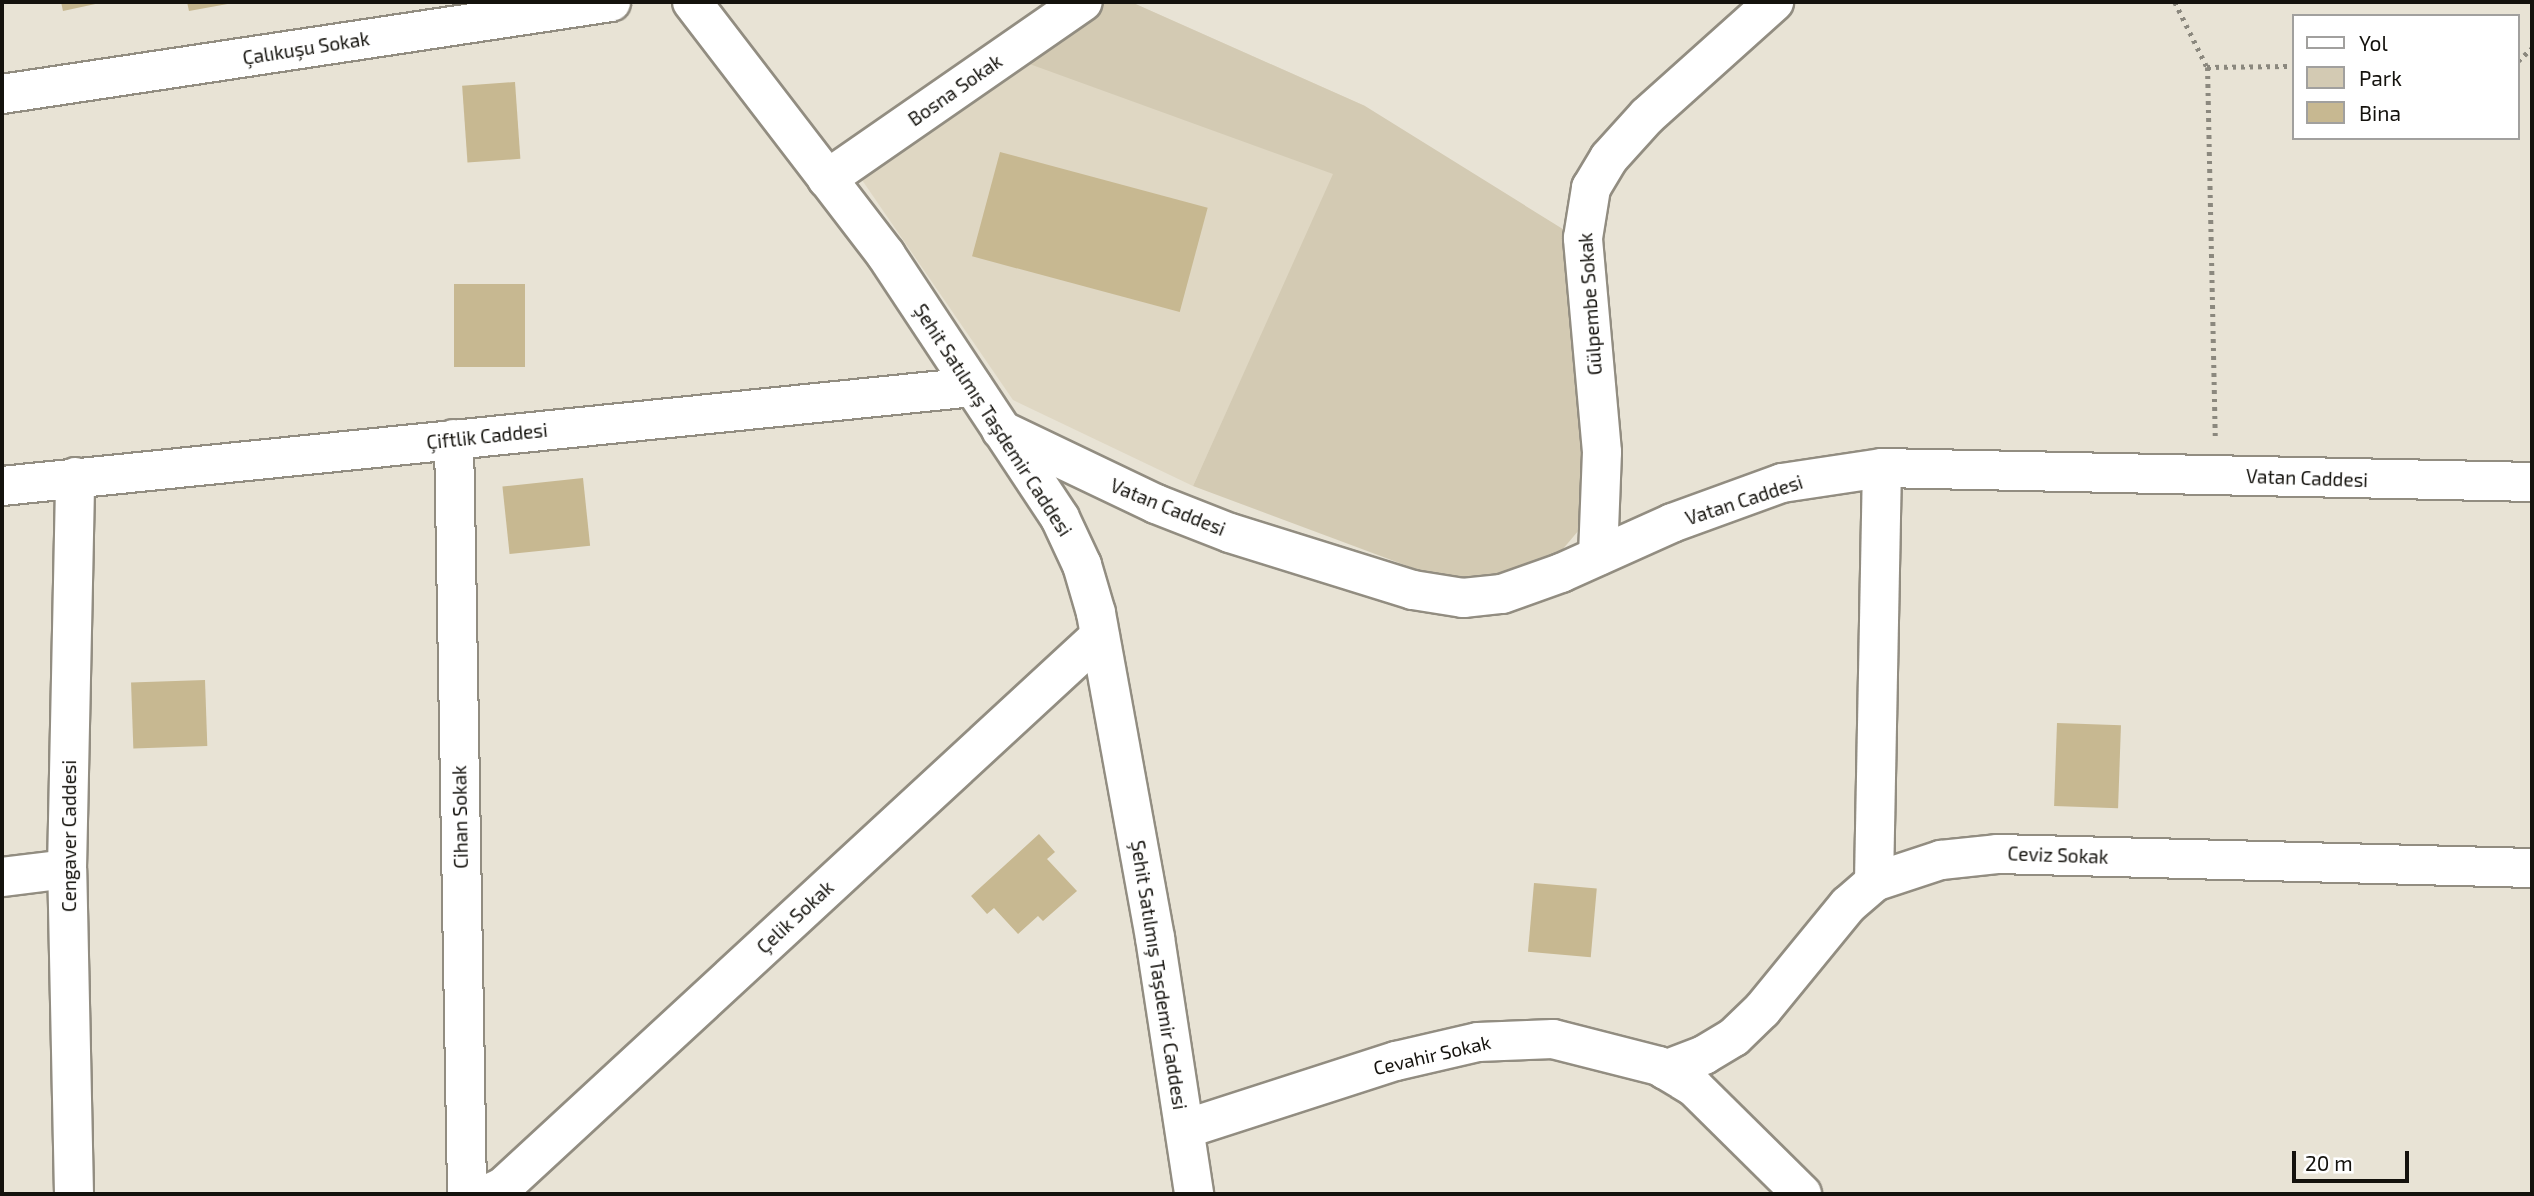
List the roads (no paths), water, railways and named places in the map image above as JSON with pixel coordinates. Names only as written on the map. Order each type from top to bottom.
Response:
[{"type":"street","name":"Çalıkuşu Sokak","points":[[2,94],[611,2]]},
{"type":"street","name":"Şehit Satılmış Taşdemir Caddesi","points":[[692,2],[886,255],[1060,519],[1082,565],[1100,636],[1194,1194]]},
{"type":"street","name":"Bosna Sokak","points":[[827,179],[1083,2]]},
{"type":"street","name":"Gülpembe Sokak","points":[[1598,556],[1602,452],[1583,238],[1591,188],[1609,158],[1647,116],[1774,2]]},
{"type":"street","name":"Çiftlik Caddesi","points":[[2,486],[973,387]]},
{"type":"street","name":"Vatan Caddesi","points":[[1001,430],[1156,504],[1243,537],[1413,590],[1463,598],[1502,594],[1782,483],[1882,468],[2532,482]]},
{"type":"street","name":"Cihan Sokak","points":[[454,439],[467,1194]]},
{"type":"street","points":[[1874,883],[1882,468]]},
{"type":"street","name":"Cengaver Caddesi","points":[[74,1194],[67,869],[75,477]]},
{"type":"street","name":"Çelik Sokak","points":[[488,1194],[503,1187],[1100,636]]},
{"type":"street","name":"Ceviz Sokak","points":[[1665,1070],[1704,1055],[1734,1037],[1762,1010],[1848,905],[1874,883],[1941,860],[1997,854],[2532,868]]},
{"type":"street","points":[[2,877],[67,869]]},
{"type":"street","name":"Cevahir Sokak","points":[[1185,1129],[1396,1061],[1511,1037],[1553,1039],[1612,1051],[1665,1070],[1694,1087],[1802,1194]]}]
